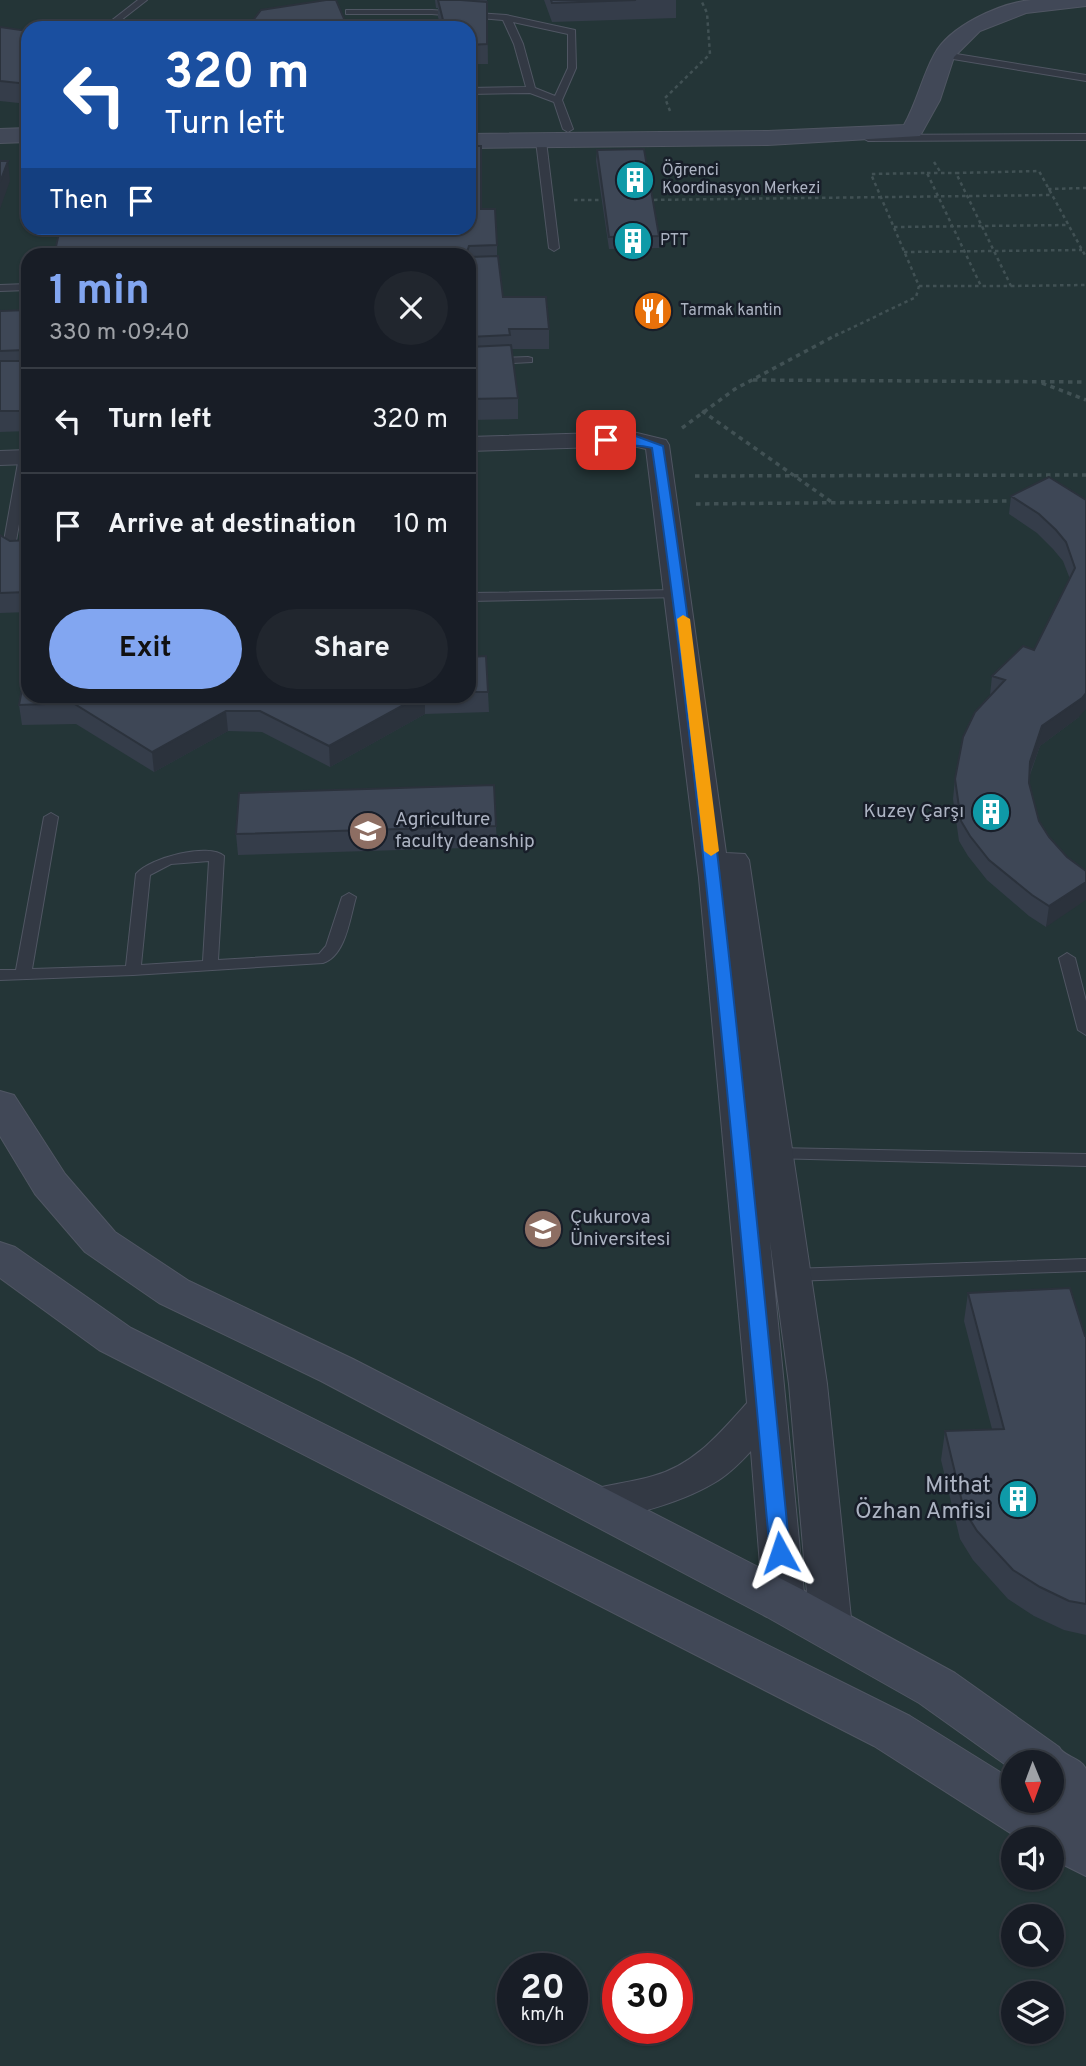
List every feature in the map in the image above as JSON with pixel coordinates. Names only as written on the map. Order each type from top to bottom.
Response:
[{"type":"street","points":[[476,141],[768,138],[912,131],[929,100],[944,55],[973,27],[1022,7],[1086,1]]},
{"type":"street","points":[[476,130],[676,128],[880,121],[929,100]]},
{"type":"street","points":[[0,136],[21,135]]},
{"type":"street","points":[[0,147],[21,147]]},
{"type":"street","points":[[476,444],[633,439],[657,446],[680,594],[713,868],[784,1602]]},
{"type":"street","points":[[0,458],[21,457]]},
{"type":"street","points":[[688,490],[791,1275],[808,1384],[831,1628]]},
{"type":"street","points":[[0,1104],[50,1184],[100,1242],[174,1293],[337,1370],[784,1602],[937,1688],[1024,1750]]},
{"type":"street","points":[[0,1257],[115,1339],[891,1731],[1086,1853]]},
{"type":"street","points":[[593,1504],[634,1497],[670,1486],[715,1463],[767,1406]]},
{"type":"street","points":[[1064,1778],[1086,1839]]},
{"type":"lane","points":[[115,21],[143,0]]},
{"type":"lane","points":[[349,12],[432,12],[506,18],[572,32],[572,68],[558,100],[568,130]]},
{"type":"lane","points":[[506,18],[519,36],[523,69],[531,90]]},
{"type":"lane","points":[[944,55],[1086,78]]},
{"type":"lane","points":[[476,91],[531,90],[558,100]]},
{"type":"lane","points":[[768,138],[1086,137]]},
{"type":"lane","points":[[541,141],[554,248]]},
{"type":"lane","points":[[0,288],[21,287]]},
{"type":"lane","points":[[476,362],[528,360]]},
{"type":"lane","points":[[10,541],[21,487]]},
{"type":"lane","points":[[476,597],[680,594]]},
{"type":"lane","points":[[23,974],[51,817]]},
{"type":"lane","points":[[133,970],[143,873],[150,865],[163,860],[217,856],[210,965]]},
{"type":"lane","points":[[0,975],[323,958],[333,948],[349,897]]},
{"type":"lane","points":[[1067,958],[1086,1030]]},
{"type":"lane","points":[[776,1154],[1086,1160]]},
{"type":"lane","points":[[791,1275],[1086,1265]]},
{"type":"path","points":[[676,128],[665,99],[710,54],[708,13],[701,0]]},
{"type":"path","points":[[674,436],[702,411],[752,380],[916,297],[919,286],[871,174],[1039,171],[1086,257]]},
{"type":"path","points":[[927,173],[981,286]]},
{"type":"path","points":[[956,173],[1011,285]]},
{"type":"path","points":[[1048,188],[1086,188]]},
{"type":"path","points":[[645,200],[1052,195]]},
{"type":"path","points":[[548,200],[618,200]]},
{"type":"path","points":[[894,227],[1069,225]]},
{"type":"path","points":[[904,252],[1082,250]]},
{"type":"path","points":[[919,286],[1086,285]]},
{"type":"path","points":[[752,380],[1086,382]]},
{"type":"path","points":[[1038,381],[1086,400]]},
{"type":"path","points":[[702,411],[833,503]]},
{"type":"path","points":[[688,490],[797,478],[1086,475]]},
{"type":"path","points":[[688,490],[833,503],[1020,501]]},
{"type":"shaded area","name":"Çukurova Üniversitesi","points":[[0,0],[1086,0],[1086,2066],[0,2066]]},
{"type":"building","points":[[336,0],[345,21],[252,21],[261,10]]},
{"type":"building","points":[[438,0],[487,2],[487,44],[476,45],[476,21],[443,21]]},
{"type":"building","points":[[551,0],[636,0],[552,3]]},
{"type":"building","points":[[0,27],[21,30],[21,83],[0,81]]},
{"type":"building","points":[[476,146],[481,146],[481,209],[495,209],[497,245],[468,248],[56,248],[58,235],[476,235]]},
{"type":"building","points":[[644,149],[659,236],[609,237],[597,150]]},
{"type":"building","points":[[0,161],[8,161],[0,182]]},
{"type":"building","points":[[498,256],[503,297],[546,297],[549,329],[509,329],[510,335],[476,337],[476,257]]},
{"type":"building","points":[[21,310],[21,350],[0,351],[0,311]]},
{"type":"building","points":[[511,345],[518,398],[476,399],[476,347]]},
{"type":"building","points":[[0,361],[21,361],[21,411],[0,411]]},
{"type":"building","points":[[1049,477],[1086,500],[1086,693],[1042,726],[1030,762],[1029,783],[1039,821],[1067,857],[1086,871],[1086,882],[1049,906],[989,860],[970,836],[961,821],[955,779],[963,737],[975,712],[1005,680],[992,676],[1023,646],[1034,650],[1075,568],[1066,542],[1056,530],[1039,514],[1011,496]]},
{"type":"building","points":[[0,535],[10,541],[21,540],[21,592],[0,593]]},
{"type":"building","points":[[486,656],[488,692],[476,692],[476,657]]},
{"type":"building","points":[[21,694],[21,703],[73,703],[19,705]]},
{"type":"building","points":[[73,703],[407,703],[329,746],[260,711],[226,711],[152,752]]},
{"type":"building","points":[[494,785],[496,826],[236,834],[239,793]]},
{"type":"building","name":"Mithat Özhan Amfisi","points":[[1070,1288],[1086,1336],[1086,1604],[1069,1601],[1013,1570],[977,1531],[964,1510],[945,1431],[1004,1429],[968,1293]]},
{"type":"slow traffic","points":[[683,619],[711,851]]},
{"type":"place","name":"Öğrenci Koordinasyon Merkezi","points":[[635,180]]},
{"type":"place","name":"PTT","points":[[633,241]]},
{"type":"place","name":"Tarmak kantin","points":[[653,311]]},
{"type":"place","name":"Kuzey Çarşı","points":[[991,812]]},
{"type":"place","name":"Agriculture faculty deanship","points":[[368,831]]},
{"type":"place","name":"Çukurova Üniversitesi","points":[[543,1229]]},
{"type":"place","name":"Mithat Özhan Amfisi","points":[[1018,1499]]},
{"type":"route","points":[[606,440],[633,439],[648,441],[657,446],[683,619],[713,868],[780,1553]]}]
